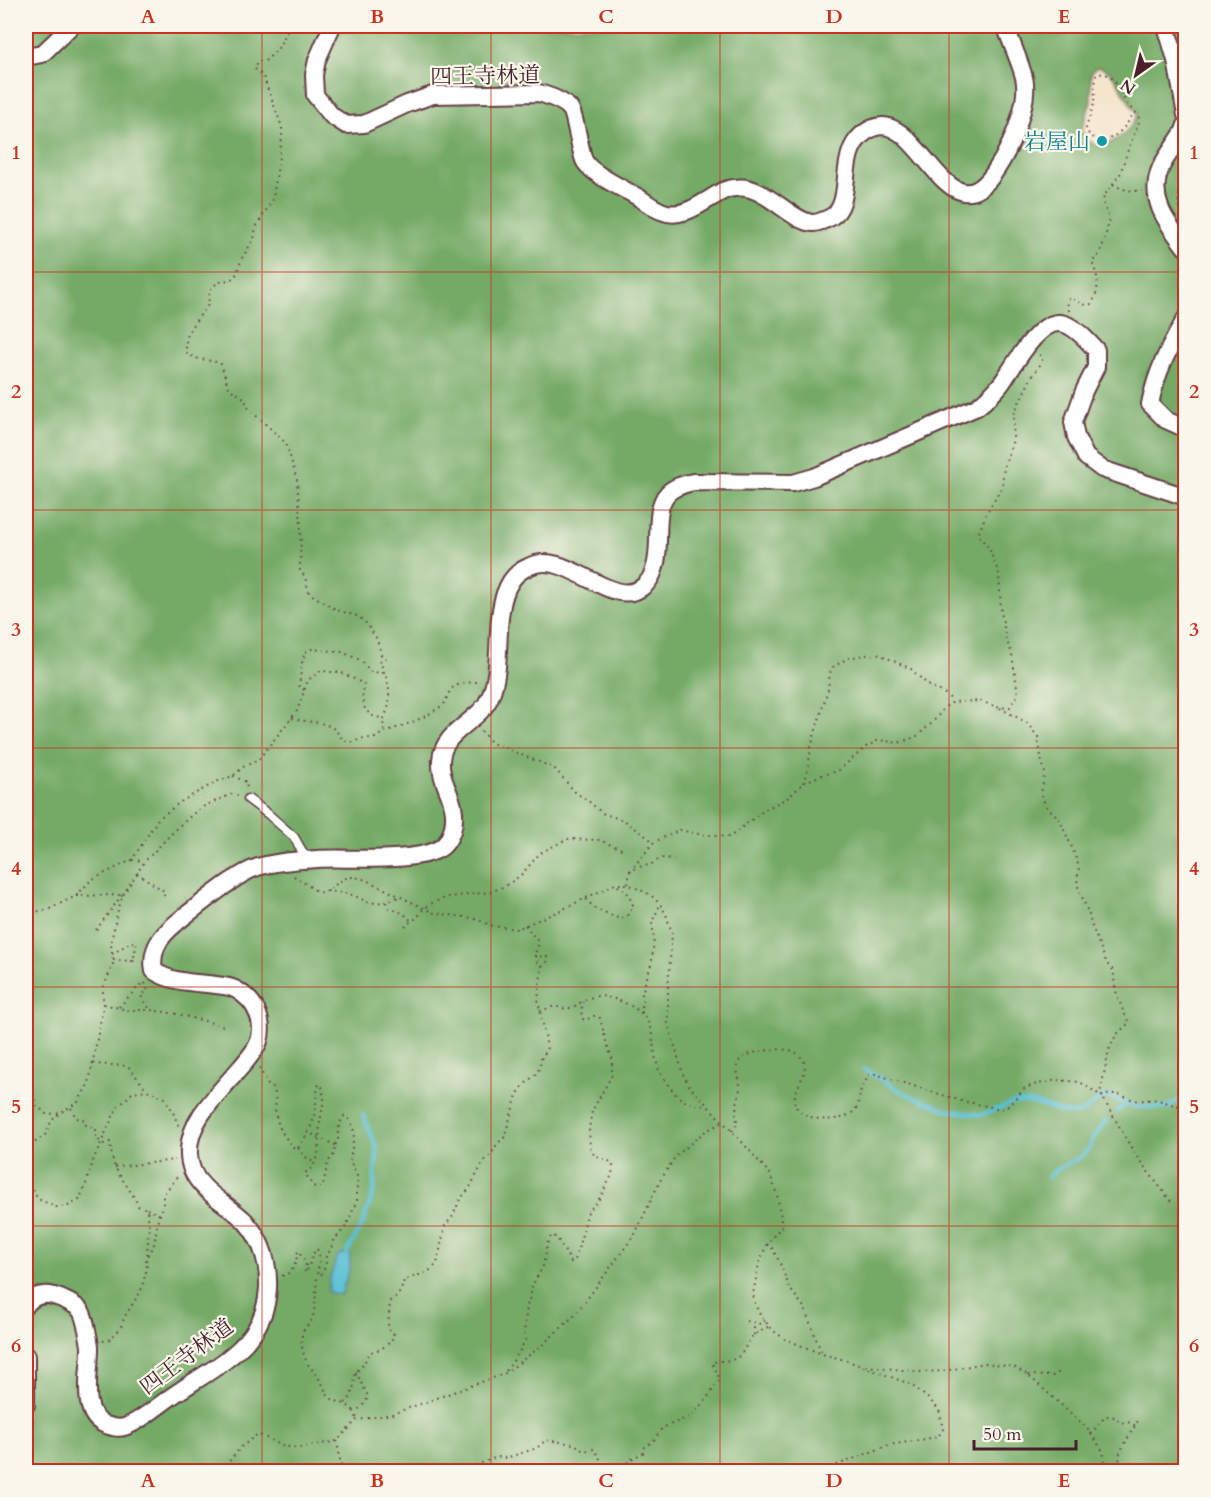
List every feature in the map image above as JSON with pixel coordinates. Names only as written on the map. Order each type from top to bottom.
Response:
[{"type":"street","points":[[26,57],[42,54],[72,26]]},
{"type":"street","name":"四王寺林道","points":[[332,26],[317,60],[314,75],[315,95],[332,116],[346,125],[364,124],[433,95],[539,93],[554,97],[571,110],[585,163],[599,175],[663,212],[682,213],[725,190],[742,187],[758,192],[799,218],[814,223],[832,216],[842,204],[848,158],[862,134],[876,127],[893,127],[906,138],[945,182],[958,190],[971,192],[987,183],[1005,156],[1024,103],[1025,82],[1007,26]]},
{"type":"street","points":[[1166,26],[1176,60],[1185,115]]},
{"type":"street","points":[[1185,126],[1162,165],[1155,190],[1158,204],[1168,224],[1185,248]]},
{"type":"street","points":[[1185,318],[1160,367],[1150,404],[1166,420],[1185,429]]},
{"type":"street","points":[[189,1154],[193,1131],[201,1115],[253,1052],[259,1041],[261,1027],[253,1004],[232,987],[169,978],[150,970],[157,945],[167,930],[219,890],[258,867],[308,860],[420,855],[436,851],[443,846],[450,837],[455,815],[453,802],[442,774],[441,759],[446,744],[488,703],[492,694],[504,595],[511,580],[520,571],[534,564],[548,562],[613,590],[631,593],[644,586],[651,577],[656,564],[662,503],[668,493],[679,486],[693,482],[793,483],[814,477],[977,407],[1000,386],[1037,332],[1059,323],[1067,325],[1084,337],[1096,350],[1096,367],[1084,391],[1073,422],[1076,437],[1086,457],[1102,469],[1185,497]]},
{"type":"street","name":"四王寺林道","points":[[26,1305],[30,1300],[42,1294],[65,1300],[81,1311],[90,1347],[88,1376],[90,1405],[96,1419],[116,1428],[125,1427],[140,1420],[163,1401],[240,1348],[262,1318],[267,1297],[266,1258],[258,1239],[244,1221],[202,1186],[193,1172],[189,1154]]},
{"type":"street","points":[[26,1356],[26,1405]]},
{"type":"lane","points":[[248,799],[294,837],[308,860]]},
{"type":"path","points":[[290,26],[277,50],[265,61],[258,61],[254,68],[263,76],[282,127],[273,199],[256,227],[254,239],[242,258],[234,278],[217,283],[210,290],[208,305],[191,327],[186,339],[186,352],[192,357],[213,360],[221,364],[230,389],[244,398],[253,413],[287,446],[297,480],[301,525],[300,570],[305,577],[309,593],[337,610],[357,616],[365,622],[378,639],[380,662],[389,690],[389,705],[383,727],[385,732]]},
{"type":"path","points":[[1067,325],[1070,316],[1067,301],[1070,298],[1086,305],[1092,304],[1098,290],[1097,274],[1092,262],[1099,255],[1109,219],[1103,202],[1104,196],[1120,174],[1140,120],[1139,116],[1125,101],[1117,83],[1104,74],[1096,75],[1094,103],[1086,128],[1087,132],[1098,140],[1110,138],[1122,130],[1132,115],[1136,113]]},
{"type":"path","points":[[1164,216],[1177,210],[1179,192],[1185,176]]},
{"type":"path","points":[[1113,184],[1133,191],[1155,190]]},
{"type":"path","points":[[1000,708],[1010,707],[1018,693],[1012,654],[1006,639],[1001,611],[999,574],[989,548],[978,535],[987,512],[1002,487],[1004,467],[1013,440],[1014,413],[1043,358],[1030,342]]},
{"type":"path","points":[[304,690],[299,687],[302,663],[305,652],[312,649],[342,652],[360,660],[371,672],[385,673]]},
{"type":"path","points":[[628,884],[630,871],[654,842],[680,830],[730,837],[764,810],[789,797],[802,783],[808,769],[811,747],[828,689],[830,673],[833,667],[848,658],[879,654],[911,669],[928,685],[945,694],[953,702]]},
{"type":"path","points":[[380,662],[390,656]]},
{"type":"path","points":[[132,860],[158,819],[182,801],[216,782],[233,776],[243,767],[258,760],[297,711],[308,680],[322,670],[340,672],[364,684],[362,693],[365,710],[373,716],[384,719]]},
{"type":"path","points":[[292,718],[302,722],[309,720],[323,723],[334,728],[348,741],[373,739],[436,710],[445,703],[453,687],[495,680]]},
{"type":"path","points":[[802,783],[838,771],[866,747],[879,740],[898,743],[916,737],[945,707],[953,702],[980,701],[1000,708],[1027,723],[1038,737],[1045,771],[1041,793],[1045,805],[1058,817],[1071,845],[1079,867],[1077,884],[1107,964],[1114,971],[1113,982],[1129,1023],[1116,1035],[1109,1050],[1100,1093],[1136,1156],[1173,1204]]},
{"type":"path","points":[[470,720],[492,743],[554,768],[576,793],[602,813],[625,821],[654,842]]},
{"type":"path","points":[[96,930],[145,861],[200,808],[232,794],[248,799],[246,782],[233,776]]},
{"type":"path","points":[[405,927],[417,918],[423,909],[434,902],[449,897],[491,892],[507,885],[521,875],[540,853],[567,839],[599,840],[624,850]]},
{"type":"path","points":[[630,871],[650,865],[661,858],[674,859]]},
{"type":"path","points":[[26,913],[47,910],[76,896],[91,880],[132,860],[145,861]]},
{"type":"path","points":[[272,865],[318,892],[344,893],[370,903],[386,902],[398,897]]},
{"type":"path","points":[[137,873],[164,891],[164,896]]},
{"type":"path","points":[[327,891],[348,877],[357,877],[434,914],[473,918],[493,926],[517,928],[615,884],[628,884],[651,895],[660,904],[672,933],[668,1023],[683,1074],[690,1087],[770,1174],[777,1195],[781,1227],[767,1244],[759,1263],[753,1293],[761,1317],[785,1339],[910,1384],[939,1410],[944,1429],[938,1437],[889,1445],[826,1469],[811,1472]]},
{"type":"path","points":[[585,899],[597,910],[606,912],[613,918],[622,918],[630,914],[633,905],[627,892],[615,884]]},
{"type":"path","points":[[76,896],[123,894]]},
{"type":"path","points":[[26,1157],[30,1146],[45,1136],[51,1120],[78,1102],[89,1083],[104,1004],[103,988],[113,965],[111,943],[123,894]]},
{"type":"path","points":[[386,902],[389,908],[401,912],[411,921]]},
{"type":"path","points":[[660,904],[652,922],[654,938],[652,961],[642,993],[642,1013],[649,1025],[657,1066],[675,1095],[686,1103],[708,1106]]},
{"type":"path","points":[[525,925],[537,940],[538,946],[534,956],[542,966]]},
{"type":"path","points":[[112,954],[131,942],[137,942],[133,961]]},
{"type":"path","points":[[345,1403],[353,1390],[356,1372],[370,1352],[381,1350],[394,1338],[394,1334],[390,1333],[388,1327],[390,1301],[395,1299],[402,1289],[404,1280],[428,1272],[437,1264],[444,1226],[453,1216],[460,1199],[469,1189],[484,1161],[504,1138],[517,1095],[538,1072],[542,1056],[547,1051],[538,1002],[542,966],[547,962],[548,957],[536,956]]},
{"type":"path","points":[[113,960],[133,961],[150,970]]},
{"type":"path","points":[[119,1008],[150,970]]},
{"type":"path","points":[[150,970],[148,991],[141,994],[151,1010]]},
{"type":"path","points":[[540,1011],[555,1006],[562,1009],[572,1008],[592,997],[605,996],[642,1013]]},
{"type":"path","points":[[504,1374],[525,1339],[527,1306],[532,1286],[543,1266],[548,1241],[552,1235],[557,1238],[571,1263],[575,1260],[588,1212],[598,1201],[612,1175],[613,1166],[609,1161],[594,1155],[590,1148],[589,1129],[592,1111],[612,1075],[612,1058],[600,1018],[594,1016],[583,1019],[582,1002]]},
{"type":"path","points":[[104,1004],[127,1010],[151,1010],[177,1014],[224,1026]]},
{"type":"path","points":[[732,1131],[737,1125],[736,1112],[740,1092],[738,1065],[747,1055],[766,1050],[781,1049],[801,1056],[804,1062],[804,1072],[794,1097],[795,1105],[809,1116],[821,1119],[837,1119],[853,1113],[859,1104],[861,1089],[869,1075],[875,1074],[962,1101],[1000,1109],[1008,1106],[1024,1089],[1057,1080],[1080,1082],[1103,1097]]},
{"type":"path","points":[[253,1052],[266,1083],[274,1090],[276,1115],[285,1139],[314,1163]]},
{"type":"path","points":[[93,1064],[128,1066],[147,1090],[165,1098],[189,1154],[163,1194],[163,1206],[154,1244],[146,1258]]},
{"type":"path","points":[[298,1148],[314,1117],[319,1083],[324,1099],[318,1157],[312,1168],[305,1173],[313,1186],[318,1188],[323,1185],[328,1162],[335,1153],[340,1123],[344,1116],[348,1118],[353,1126],[354,1134],[350,1161],[357,1175],[357,1200],[345,1228],[333,1241],[323,1272],[317,1275]]},
{"type":"path","points":[[26,1086],[34,1096],[35,1104],[46,1114],[60,1113]]},
{"type":"path","points":[[26,1174],[26,1180],[38,1199],[56,1207],[68,1206],[79,1200],[101,1141],[117,1108],[133,1092],[147,1090]]},
{"type":"path","points":[[1103,1097],[1112,1094],[1136,1101],[1156,1099],[1179,1107],[1185,1105]]},
{"type":"path","points":[[26,1096],[34,1096]]},
{"type":"path","points":[[70,1107],[76,1118],[83,1119],[86,1125],[96,1129],[96,1138],[103,1144],[110,1142],[115,1167],[129,1192],[135,1197],[138,1206],[160,1215]]},
{"type":"path","points":[[228,1472],[228,1464],[241,1447],[258,1434],[282,1446],[298,1448],[337,1441],[357,1420],[392,1414],[504,1374],[540,1347],[576,1314],[635,1234],[660,1181],[675,1157],[704,1132],[723,1122]]},
{"type":"path","points":[[307,1132],[335,1145]]},
{"type":"path","points":[[115,1167],[166,1162]]},
{"type":"path","points":[[90,1347],[110,1339],[120,1329],[124,1316],[141,1291],[147,1268],[149,1225],[147,1209]]},
{"type":"path","points":[[767,1244],[779,1261],[790,1290],[804,1307],[822,1354]]},
{"type":"path","points":[[268,1280],[291,1272],[297,1262],[298,1251],[306,1263],[306,1273],[315,1250],[319,1251],[314,1314],[311,1323],[303,1331],[301,1343],[311,1369],[316,1372],[328,1395],[335,1401],[350,1405],[357,1420]]},
{"type":"path","points":[[747,1321],[759,1324],[765,1321]]},
{"type":"path","points":[[754,1323],[754,1336]]},
{"type":"path","points":[[620,1472],[629,1460],[643,1453],[645,1447],[654,1440],[662,1428],[692,1416],[705,1401],[720,1378],[712,1364],[738,1357],[754,1336],[770,1326]]},
{"type":"path","points":[[860,1365],[921,1372],[944,1371],[985,1363],[1014,1367],[1028,1375],[1086,1427],[1103,1450],[1107,1472]]},
{"type":"path","points":[[354,1411],[366,1403],[368,1396],[356,1372]]},
{"type":"path","points":[[1028,1375],[1052,1376],[1060,1372]]},
{"type":"path","points":[[1091,1434],[1107,1416],[1115,1417],[1121,1423],[1128,1422],[1136,1426]]},
{"type":"path","points":[[1118,1472],[1120,1452],[1139,1419]]},
{"type":"path","points":[[459,1472],[497,1456],[506,1458],[537,1448],[546,1440],[575,1444],[583,1451],[594,1449],[608,1472]]},
{"type":"path","points":[[337,1441],[342,1472]]},
{"type":"green space","points":[[26,26],[1185,26],[1185,1471],[26,1471]],"holes":[[[1100,67],[1107,70],[1137,112],[1134,122],[1122,135],[1112,142],[1097,146],[1081,131],[1091,102],[1091,74],[1094,68]]]},
{"type":"water","points":[[347,1252],[350,1255],[350,1267],[341,1295],[328,1292],[337,1256]]},
{"type":"waterway","points":[[864,1069],[904,1093],[947,1110],[981,1115],[1016,1102],[1034,1103],[1072,1114],[1083,1112],[1107,1096],[1133,1106],[1169,1108],[1186,1097]]},
{"type":"waterway","points":[[1117,1111],[1127,1104]]},
{"type":"waterway","points":[[347,1252],[363,1223],[374,1191],[377,1149],[363,1115]]},
{"type":"waterway","points":[[1048,1177],[1057,1169],[1081,1157],[1106,1121]]},
{"type":"place","name":"岩屋山","points":[[1102,141]]}]
